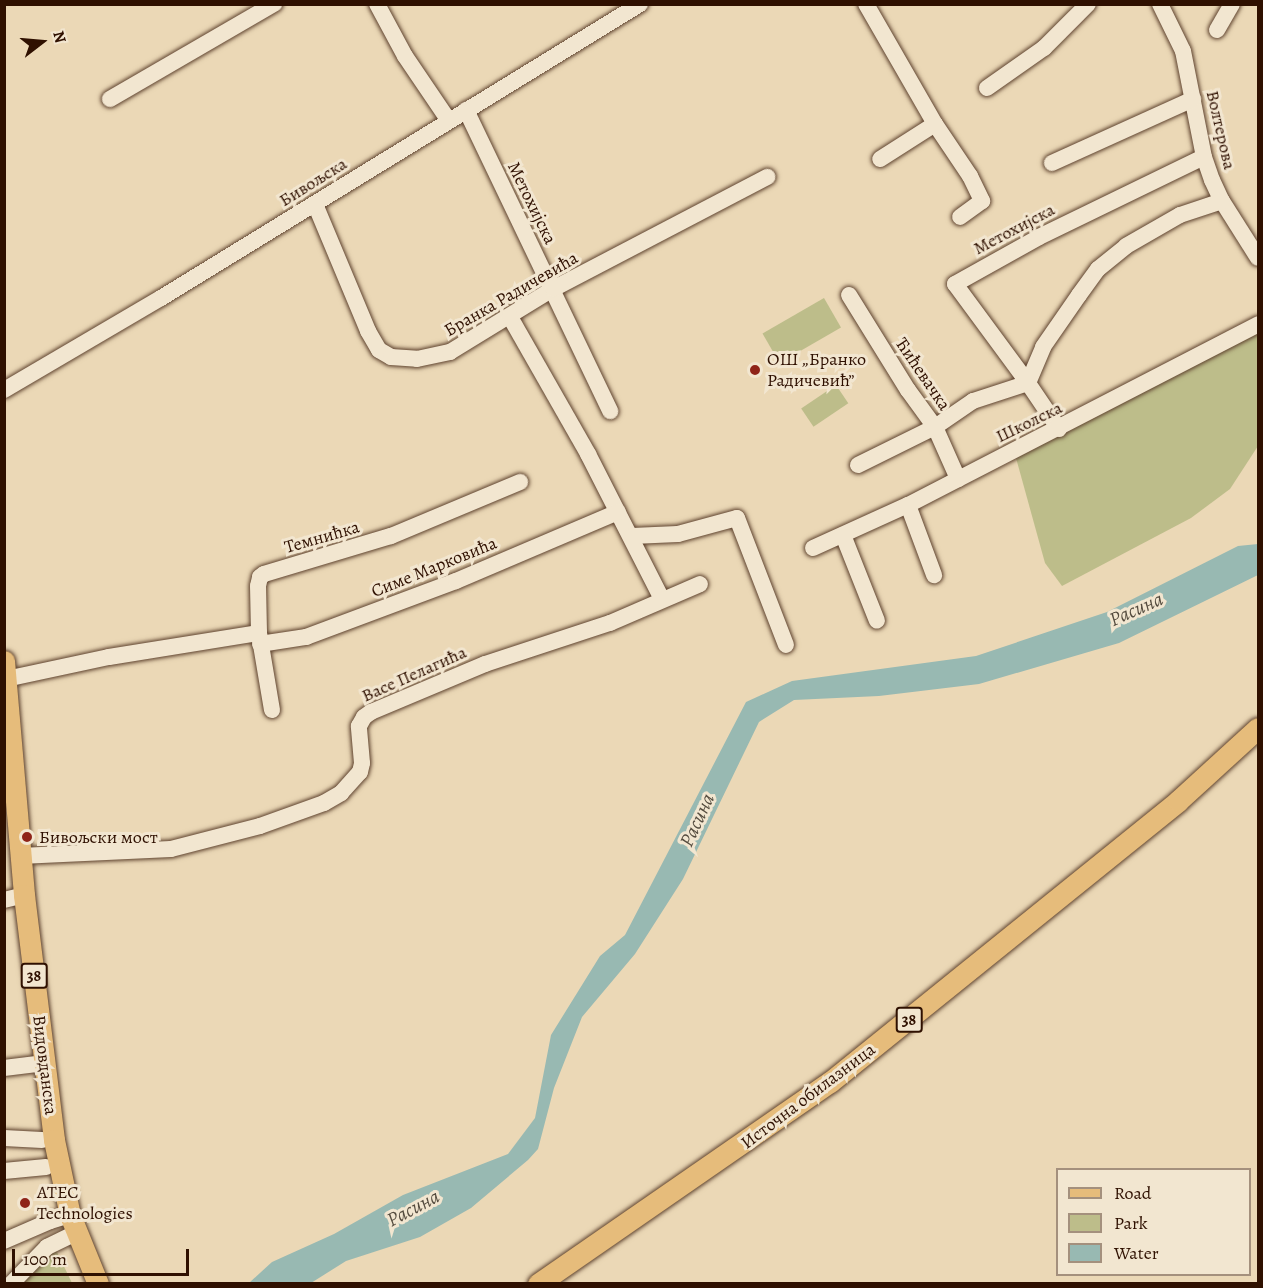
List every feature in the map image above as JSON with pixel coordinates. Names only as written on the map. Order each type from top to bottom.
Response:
[{"type":"main road","name":"Видовданска","points":[[5,670],[20,856],[13,898]]},
{"type":"main road","name":"Источна обилазница","points":[[538,1284],[830,1082],[1178,801],[1258,728]]},
{"type":"main road","name":"Видовданска","points":[[4,827],[38,1064],[59,1168],[67,1226],[98,1284]]},
{"type":"main road","name":"Видовданска","points":[[38,1064],[42,1140],[46,1167],[67,1226],[83,1284]]},
{"type":"street","points":[[110,99],[274,4]]},
{"type":"street","points":[[377,4],[405,56],[449,121]]},
{"type":"street","name":"Бивољска","points":[[4,390],[315,204],[640,4]]},
{"type":"street","points":[[866,4],[935,124],[970,176],[982,201],[960,217]]},
{"type":"street","points":[[987,88],[1044,48],[1088,4]]},
{"type":"street","name":"Волтерова","points":[[1160,4],[1183,51],[1204,157],[1222,201],[1258,258]]},
{"type":"street","points":[[1217,30],[1232,4]]},
{"type":"street","points":[[1052,163],[1193,99]]},
{"type":"street","name":"Метохијска","points":[[465,110],[610,411]]},
{"type":"street","points":[[880,159],[935,124]]},
{"type":"street","name":"Метохијска","points":[[1028,383],[955,284],[1039,237],[1204,157]]},
{"type":"street","name":"Бранка Радичевића","points":[[315,204],[368,331],[379,350],[385,354],[417,358],[442,356],[553,290],[767,177]]},
{"type":"street","points":[[858,465],[935,427],[973,401],[1028,383],[1043,347],[1098,269],[1145,234],[1180,215],[1222,201]]},
{"type":"street","name":"Ћићевачка","points":[[849,295],[908,390],[935,427],[958,479]]},
{"type":"street","points":[[510,317],[588,454],[632,536],[662,599]]},
{"type":"street","name":"Школска","points":[[813,548],[908,505],[1059,429],[1258,324]]},
{"type":"street","points":[[1028,383],[1059,429]]},
{"type":"street","name":"Темнићка","points":[[272,710],[260,639],[258,586],[264,574],[391,536],[520,482]]},
{"type":"street","points":[[908,505],[934,575]]},
{"type":"street","name":"Симе Марковића","points":[[5,670],[260,639],[306,637],[456,581],[618,512]]},
{"type":"street","points":[[632,536],[678,534],[734,517],[739,519],[786,645]]},
{"type":"street","points":[[843,535],[877,621]]},
{"type":"street","name":"Васе Пелагића","points":[[20,856],[171,849],[260,826],[324,802],[341,793],[360,772],[362,756],[359,726],[364,717],[371,712],[485,664],[610,623],[700,584]]},
{"type":"street","points":[[4,1068],[38,1064]]},
{"type":"street","points":[[4,1138],[42,1140]]},
{"type":"street","points":[[4,1171],[46,1167]]},
{"type":"street","points":[[4,1241],[67,1226]]},
{"type":"street","points":[[11,1284],[67,1226]]},
{"type":"green space","points":[[824,298],[841,327],[780,363],[763,334]]},
{"type":"green space","points":[[1258,332],[1258,446],[1230,489],[1191,518],[1062,586],[1045,563],[1016,458]]},
{"type":"green space","points":[[836,385],[848,403],[813,427],[801,408]]},
{"type":"green space","points":[[56,1250],[72,1283],[21,1284]]},
{"type":"water","name":"Расина","points":[[1258,544],[1258,575],[1119,643],[979,684],[879,696],[794,700],[759,722],[683,879],[635,954],[582,1017],[554,1088],[538,1149],[528,1160],[471,1208],[420,1237],[346,1261],[311,1283],[249,1283],[272,1262],[334,1234],[403,1195],[508,1154],[535,1118],[551,1035],[600,956],[625,935],[746,702],[792,681],[976,656],[1107,612],[1238,546]]},
{"type":"place","name":"ОШ „Бранко Радичевић”","points":[[755,370]]},
{"type":"place","name":"Бивољски мост","points":[[27,837]]},
{"type":"place","name":"ATEC Technologies","points":[[25,1203]]}]
